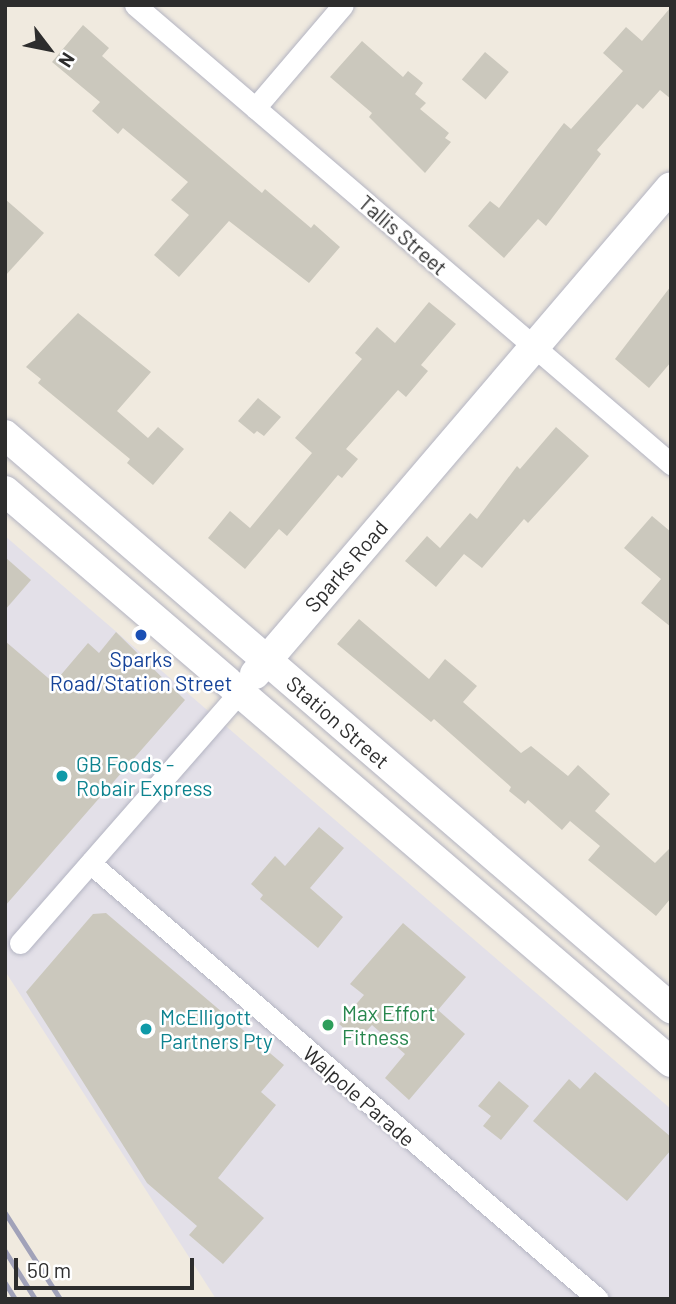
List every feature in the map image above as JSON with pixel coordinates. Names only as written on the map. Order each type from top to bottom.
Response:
[{"type":"main road","name":"Sparks Road","points":[[240,692],[671,187]]},
{"type":"main road","name":"Station Street","points":[[5,435],[671,1007]]},
{"type":"main road","name":"Station Street","points":[[5,491],[671,1062]]},
{"type":"street","name":"Tallis Street","points":[[135,5],[671,464]]},
{"type":"street","points":[[255,108],[343,5]]},
{"type":"street","name":"Sparks Road","points":[[20,943],[240,692]]},
{"type":"street","name":"Walpole Parade","points":[[90,863],[598,1299]]},
{"type":"shaded area","points":[[5,536],[671,1109],[671,1299],[216,1299],[5,971]]},
{"type":"building","points":[[671,7],[671,99],[660,90],[643,109],[637,104],[597,150],[601,154],[546,226],[538,219],[504,258],[468,226],[490,201],[499,208],[564,123],[571,129],[623,71],[603,53],[626,27],[642,41]]},
{"type":"building","points":[[83,25],[109,48],[102,56],[149,97],[262,193],[265,189],[311,228],[314,224],[340,247],[309,283],[229,221],[179,277],[154,255],[189,215],[171,200],[188,182],[123,128],[118,134],[92,111],[100,102],[52,62]]},
{"type":"building","points":[[362,41],[403,77],[408,71],[423,83],[415,94],[426,103],[420,109],[449,133],[445,138],[451,142],[425,173],[369,117],[372,113],[330,77]]},
{"type":"building","points":[[485,52],[509,72],[486,100],[462,80]]},
{"type":"building","points":[[5,199],[44,233],[5,276]]},
{"type":"building","points":[[671,286],[671,362],[649,388],[615,359]]},
{"type":"building","points":[[429,302],[456,324],[421,365],[428,371],[406,397],[398,390],[346,449],[358,459],[342,478],[338,475],[287,536],[279,529],[245,569],[208,538],[230,511],[250,528],[312,453],[295,438],[362,359],[355,353],[377,327],[395,343]]},
{"type":"building","points":[[78,313],[151,372],[117,411],[148,438],[158,427],[184,449],[153,485],[127,463],[130,459],[38,383],[41,379],[26,367]]},
{"type":"building","points":[[258,398],[281,417],[264,436],[257,431],[254,434],[238,421]]},
{"type":"building","points":[[556,427],[589,456],[528,523],[524,519],[482,568],[464,554],[436,587],[405,561],[427,536],[440,548],[470,513],[477,519],[517,466],[520,469]]},
{"type":"building","points":[[652,516],[671,532],[671,627],[641,603],[661,579],[624,548]]},
{"type":"building","points":[[5,557],[31,580],[5,610]]},
{"type":"building","points":[[359,619],[429,679],[445,659],[477,686],[463,702],[521,753],[531,746],[568,776],[578,765],[610,794],[595,811],[655,863],[671,847],[671,898],[656,916],[588,860],[600,846],[570,821],[562,830],[528,800],[525,804],[509,791],[511,787],[434,719],[431,722],[337,644]]},
{"type":"building","name":"GB Foods - Robair Express","points":[[116,632],[185,700],[5,906],[5,641],[54,683],[88,643],[99,653]]},
{"type":"building","points":[[319,827],[344,848],[310,888],[343,917],[318,948],[260,899],[263,895],[251,884],[275,856],[285,866]]},
{"type":"building","name":"McElligott Partners Pty","points":[[106,913],[284,1065],[261,1092],[276,1105],[218,1178],[264,1218],[223,1264],[189,1235],[197,1226],[147,1183],[26,992],[93,914]]},
{"type":"building","points":[[403,923],[466,977],[438,1010],[465,1034],[409,1100],[385,1078],[405,1054],[372,1025],[358,1040],[339,1024],[364,995],[350,984]]},
{"type":"building","points":[[595,1072],[671,1137],[671,1150],[627,1201],[533,1121],[569,1079],[580,1089]]},
{"type":"building","points":[[499,1081],[529,1106],[501,1140],[483,1126],[491,1116],[478,1106]]},
{"type":"railway","points":[[5,1213],[60,1299]]},
{"type":"railway","points":[[5,1251],[35,1299]]},
{"type":"railway","points":[[5,1283],[15,1299]]},
{"type":"place","name":"Sparks Road/Station Street","points":[[141,635]]},
{"type":"place","name":"GB Foods - Robair Express","points":[[62,776]]},
{"type":"place","name":"Max Effort Fitness","points":[[328,1025]]},
{"type":"place","name":"McElligott Partners Pty","points":[[146,1029]]}]
